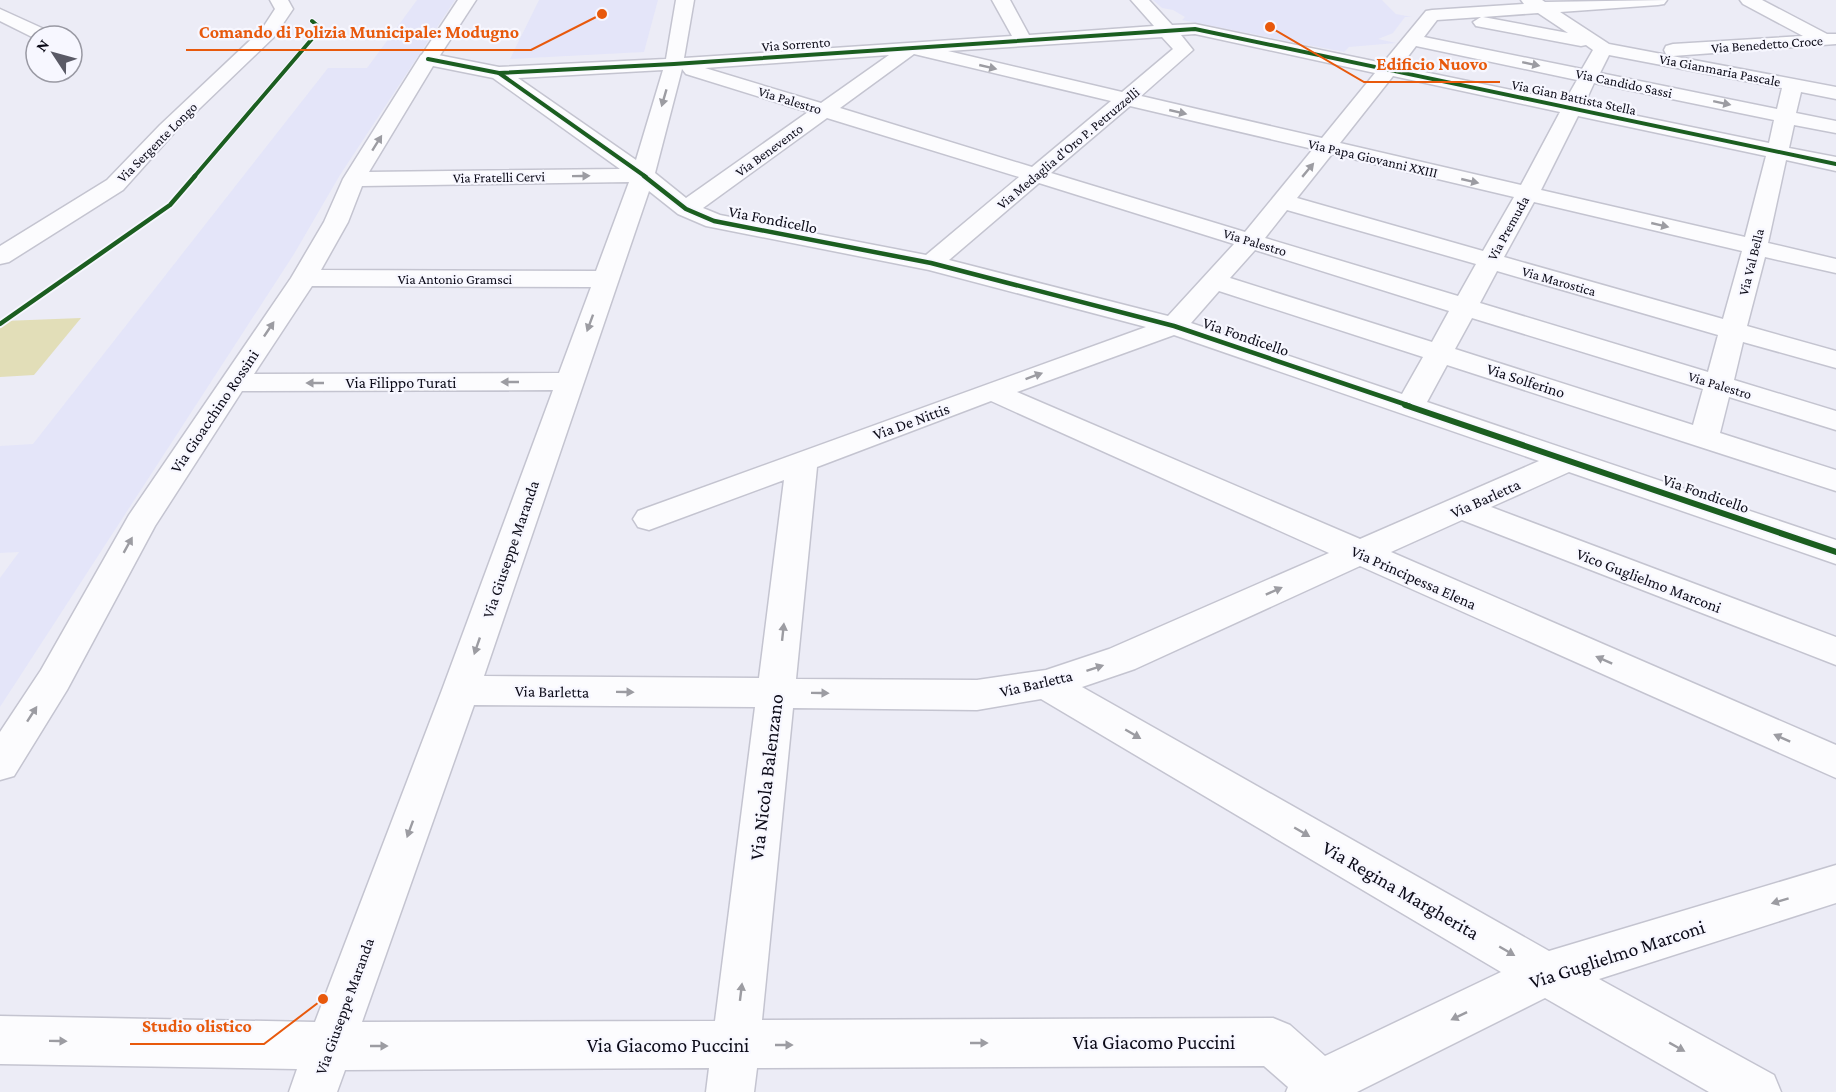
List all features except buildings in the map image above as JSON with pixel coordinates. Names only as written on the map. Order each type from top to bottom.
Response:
[{"type":"street","points":[[0,4],[14,0]]},
{"type":"street","name":"Via Sergente Longo","points":[[0,257],[114,185],[166,129],[268,33],[284,9],[280,0]]},
{"type":"street","name":"Via Gioacchino Rossini","points":[[0,764],[54,680],[140,523],[304,278],[336,222],[354,179],[467,0]]},
{"type":"street","name":"Via Giuseppe Maranda","points":[[313,1092],[461,690],[643,176],[674,64],[686,0]]},
{"type":"street","points":[[1000,0],[1023,40]]},
{"type":"street","points":[[1140,0],[1166,31]]},
{"type":"street","points":[[1174,326],[1250,241],[1327,147],[1412,40],[1427,11],[1467,12],[1535,3],[1658,0]]},
{"type":"street","points":[[1749,0],[1832,42]]},
{"type":"street","points":[[1535,3],[1609,48]]},
{"type":"street","points":[[1467,12],[1469,17],[1479,22],[1609,48]]},
{"type":"street","points":[[0,14],[24,26]]},
{"type":"street","name":"Via Gian Battista Stella","points":[[1166,31],[1195,29],[1836,164]]},
{"type":"street","name":"Via Sorrento","points":[[428,60],[499,73],[674,64],[1166,31]]},
{"type":"street","name":"Via Medaglia d'Oro P. Petruzzelli","points":[[931,263],[1184,50],[1166,31]]},
{"type":"street","name":"Via Candido Sassi","points":[[1412,40],[1836,127]]},
{"type":"street","name":"Via Benedetto Croce","points":[[1609,48],[1832,42]]},
{"type":"street","name":"Via Papa Giovanni XXIII","points":[[911,48],[1836,266]]},
{"type":"street","name":"Via Benevento","points":[[686,209],[911,48]]},
{"type":"street","name":"Via Premuda","points":[[1410,406],[1527,194],[1571,108],[1609,48]]},
{"type":"street","name":"Via Gianmaria Pascale","points":[[1609,48],[1836,93]]},
{"type":"street","name":"Via Palestro","points":[[674,64],[1836,421]]},
{"type":"street","name":"Via Fondicello","points":[[499,73],[686,209],[714,221],[931,263],[1174,326],[1836,552]]},
{"type":"street","name":"Via Val Bella","points":[[1704,438],[1755,247],[1792,84]]},
{"type":"street","name":"Via Fratelli Cervi","points":[[354,179],[643,176]]},
{"type":"street","name":"Via Marostica","points":[[1282,201],[1836,360]]},
{"type":"street","name":"Via Antonio Gramsci","points":[[304,278],[606,279]]},
{"type":"street","name":"Via Solferino","points":[[1214,281],[1836,481]]},
{"type":"street","name":"Via De Nittis","points":[[649,519],[1174,326]]},
{"type":"street","name":"Via Filippo Turati","points":[[233,383],[569,381]]},
{"type":"street","name":"Via Principessa Elena","points":[[992,391],[1836,762]]},
{"type":"street","name":"Via Barletta","points":[[461,690],[977,695],[1046,684],[1122,659],[1568,460]]},
{"type":"street","name":"Via Nicola Balenzano","points":[[730,1092],[802,461]]},
{"type":"street","name":"Vico Guglielmo Marconi","points":[[1462,508],[1836,651]]},
{"type":"street","name":"Via Regina Margherita","points":[[1046,684],[1546,974],[1757,1092]]},
{"type":"street","name":"Via Guglielmo Marconi","points":[[1321,1089],[1546,974],[1836,884]]},
{"type":"street","name":"Via Giacomo Puccini","points":[[0,1040],[329,1046],[1273,1042],[1321,1089]]},
{"type":"shaded area","points":[[417,0],[455,0],[340,175],[294,254],[0,707],[0,578],[19,552],[0,553],[0,446],[33,444],[328,68],[367,68]]},
{"type":"shaded area","points":[[539,0],[658,0],[644,52],[510,59]]},
{"type":"shaded area","points":[[1153,0],[1382,0],[1396,14],[1412,17],[1405,17],[1393,33],[1378,39],[1396,43],[1349,47],[1344,52],[1182,20],[1185,17],[1173,10],[1162,8]]},
{"type":"shaded area","points":[[81,318],[34,375],[0,377],[0,326],[4,321]]},
{"type":"cycle path","points":[[0,324],[170,205],[317,33],[318,26],[312,21]]},
{"type":"cycle path","points":[[428,59],[499,73],[674,64],[1195,29],[1836,164]]},
{"type":"cycle path","points":[[499,73],[643,175],[686,209],[714,221],[931,263],[1174,326],[1836,552]]},
{"type":"place","name":"Comando di Polizia Municipale: Modugno","points":[[602,14]]},
{"type":"place","name":"Edificio Nuovo","points":[[1270,27]]},
{"type":"place","name":"Studio olistico","points":[[323,999]]}]
